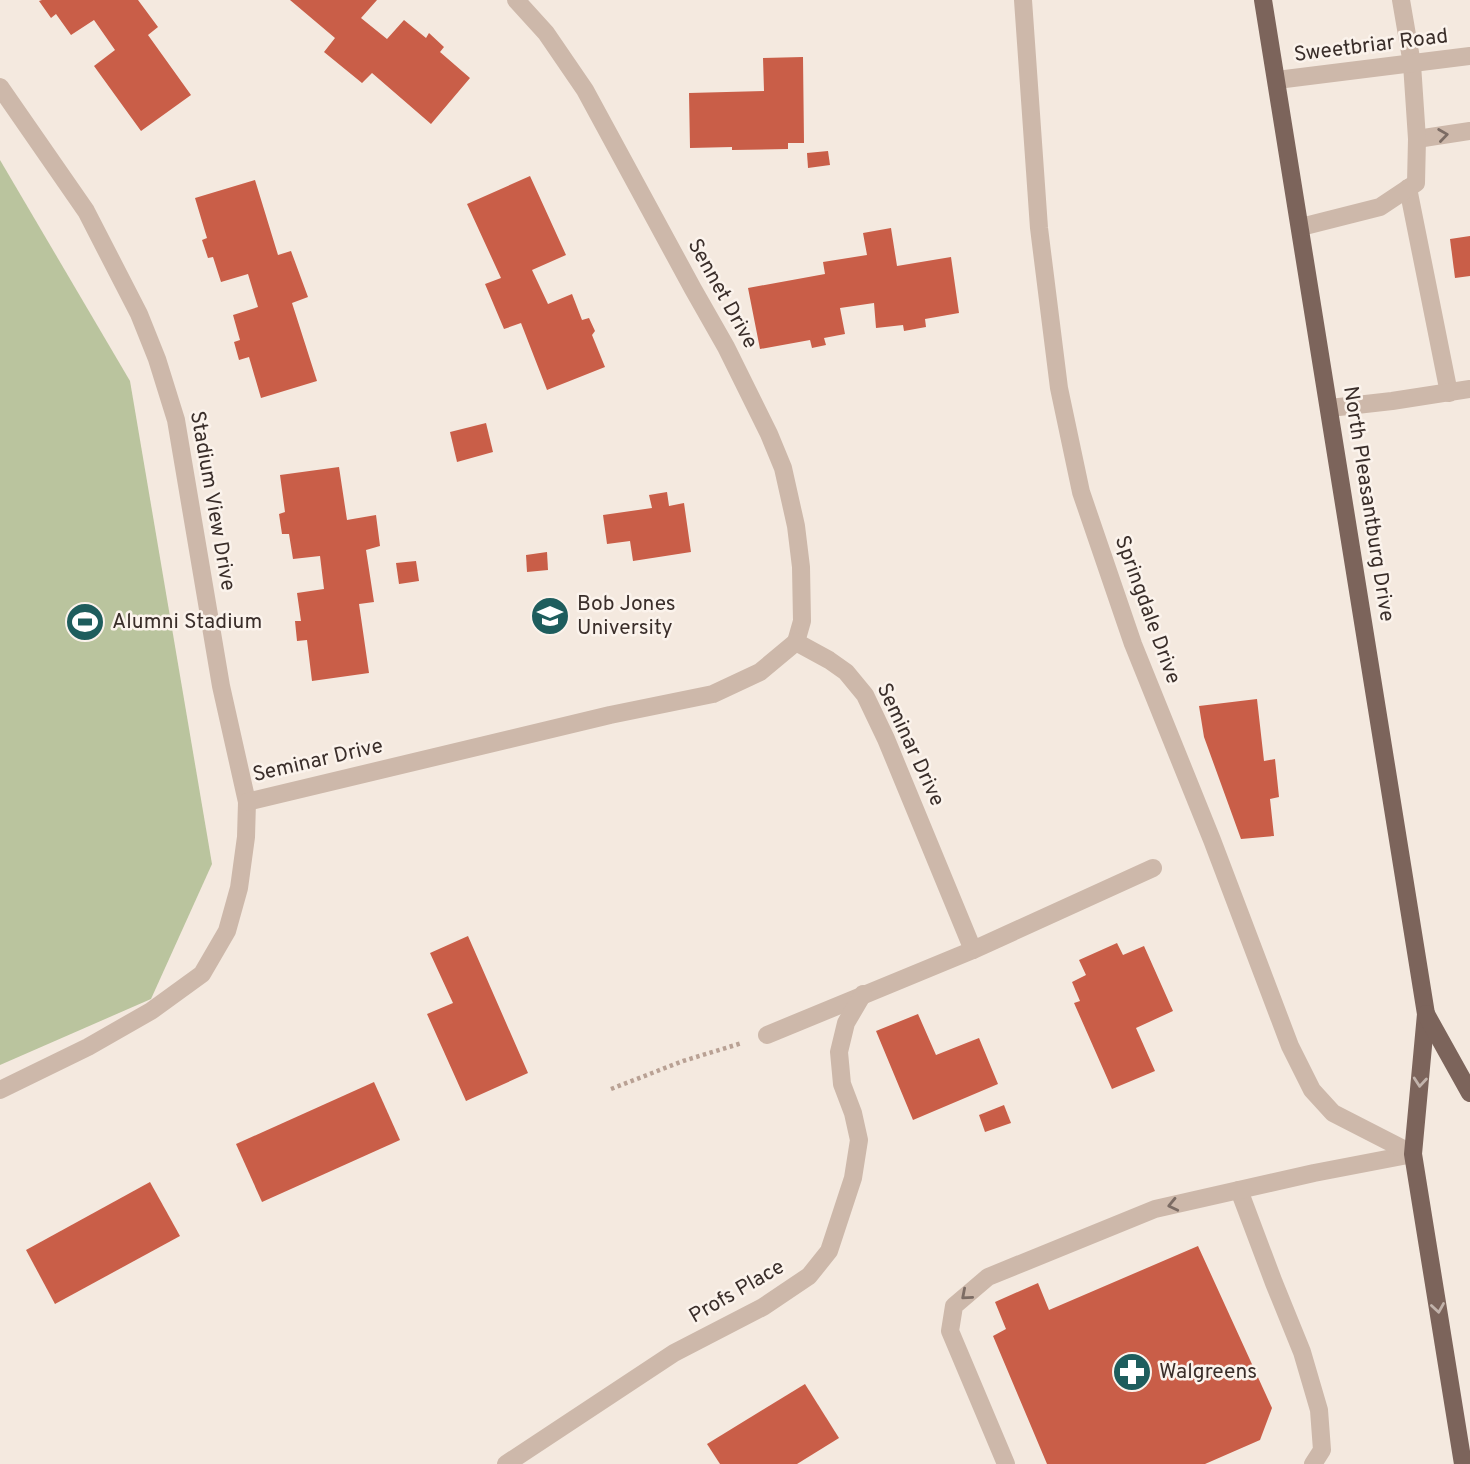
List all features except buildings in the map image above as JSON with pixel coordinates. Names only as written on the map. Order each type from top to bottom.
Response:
[{"type":"main road","name":"North Pleasantburg Drive","points":[[1263,0],[1426,1014],[1413,1154],[1463,1464]]},
{"type":"main road","name":"North Pleasantburg Drive","points":[[1426,1014],[1470,1093]]},
{"type":"street","name":"Sennet Drive","points":[[516,0],[546,33],[585,90],[726,347],[769,433],[783,468],[796,526],[801,567],[802,621],[796,642]]},
{"type":"street","name":"Springdale Drive","points":[[1023,0],[1047,295],[1059,388],[1081,492],[1133,644],[1212,840],[1290,1046],[1306,1079],[1312,1090],[1333,1113],[1413,1154]]},
{"type":"street","points":[[1301,227],[1380,207],[1416,183],[1417,139],[1412,64],[1401,0]]},
{"type":"street","name":"Sweetbriar Road","points":[[1277,80],[1470,56]]},
{"type":"street","name":"Stadium View Drive","points":[[0,88],[86,211],[139,314],[157,359],[176,420],[221,686],[247,802],[246,837],[239,888],[227,931],[202,974],[152,1011],[88,1047],[0,1090]]},
{"type":"street","points":[[1417,139],[1470,131]]},
{"type":"street","points":[[1408,188],[1449,393]]},
{"type":"street","points":[[1330,408],[1470,389]]},
{"type":"street","name":"Seminar Drive","points":[[247,802],[610,715],[713,694],[760,672],[796,642],[846,672],[865,695],[886,738],[973,950]]},
{"type":"street","points":[[767,1035],[973,950],[1153,868]]},
{"type":"street","name":"Profs Place","points":[[506,1464],[674,1353],[763,1307],[809,1276],[829,1251],[852,1178],[859,1140],[842,1084],[839,1052],[846,1023],[863,994]]},
{"type":"street","points":[[1006,1464],[950,1331],[954,1306],[988,1277],[1155,1209],[1413,1154]]},
{"type":"street","points":[[1239,1190],[1302,1352],[1319,1410],[1322,1450],[1313,1464]]},
{"type":"path","points":[[611,1089],[683,1061],[767,1035]]},
{"type":"green space","name":"Alumni Stadium","points":[[0,160],[130,381],[212,864],[151,999],[0,1065]]},
{"type":"place","name":"Bob Jones University","points":[[550,616]]},
{"type":"place","name":"Alumni Stadium","points":[[85,622]]},
{"type":"place","name":"Walgreens","points":[[1132,1372]]}]
